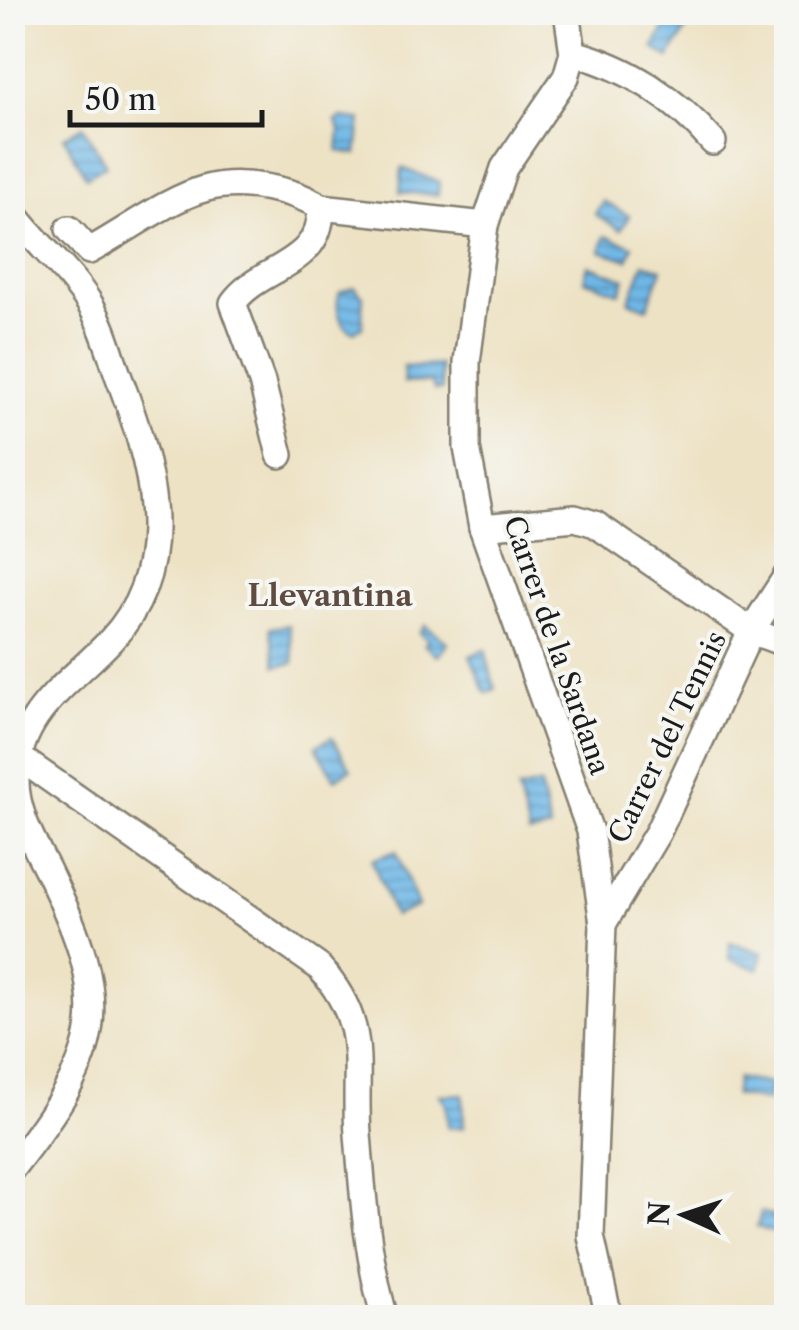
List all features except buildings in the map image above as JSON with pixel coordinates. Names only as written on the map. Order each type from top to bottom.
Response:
[{"type":"street","points":[[568,12],[573,54],[615,64],[694,120],[713,142]]},
{"type":"street","name":"Carrer de la Sardana","points":[[573,54],[566,77],[504,168],[485,225],[467,362],[467,448],[482,527],[590,831],[603,924],[591,1236],[609,1318]]},
{"type":"street","points":[[70,229],[89,251],[208,188],[258,188],[302,195],[321,208],[485,225]]},
{"type":"street","points":[[280,456],[262,382],[233,304],[243,290],[286,268],[312,246],[321,208]]},
{"type":"street","points":[[12,212],[92,307],[144,443],[155,488],[149,558],[132,613],[113,638],[32,719],[18,756],[16,785],[22,813],[82,946],[92,1014],[74,1081],[12,1168]]},
{"type":"street","points":[[482,527],[575,518],[596,524],[751,631],[786,644]]},
{"type":"street","name":"Carrer del Tennis","points":[[603,924],[658,832],[751,631],[786,577]]},
{"type":"street","points":[[18,756],[319,967],[346,1001],[360,1052],[358,1128],[370,1266],[385,1318]]},
{"type":"water","points":[[674,13],[692,20],[669,58],[653,48]]},
{"type":"water","points":[[361,120],[357,154],[338,151],[340,130],[336,121]]},
{"type":"water","points":[[83,126],[106,165],[86,177],[64,137]]},
{"type":"water","points":[[402,168],[439,182],[438,195],[400,192]]},
{"type":"water","points":[[603,201],[629,216],[621,230],[595,214]]},
{"type":"water","points":[[605,236],[633,246],[628,260],[600,251]]},
{"type":"water","points":[[644,263],[662,269],[647,308],[629,301]]},
{"type":"water","points":[[588,265],[625,279],[620,293],[584,280]]},
{"type":"water","points":[[354,287],[363,296],[362,327],[354,332],[341,321],[338,303],[340,292]]},
{"type":"water","points":[[440,365],[442,390],[434,390],[432,382],[404,383],[403,367]]},
{"type":"water","points":[[289,625],[294,663],[276,666],[270,628]]},
{"type":"water","points":[[425,625],[448,643],[438,656],[424,645],[428,640],[419,633]]},
{"type":"water","points":[[485,649],[495,689],[486,693],[470,656]]},
{"type":"water","points":[[332,737],[351,769],[335,779],[316,746]]},
{"type":"water","points":[[540,785],[550,829],[529,834],[518,790]]},
{"type":"water","points":[[396,851],[418,906],[394,916],[372,860]]},
{"type":"water","points":[[730,942],[763,953],[758,969],[729,959]]},
{"type":"water","points":[[737,1078],[770,1084],[767,1101],[734,1095]]},
{"type":"water","points":[[463,1094],[464,1127],[448,1128],[446,1104],[440,1095]]},
{"type":"water","points":[[761,1212],[786,1220],[786,1236],[757,1227]]},
{"type":"district","name":"Llevantina","points":[[330,595]]}]
